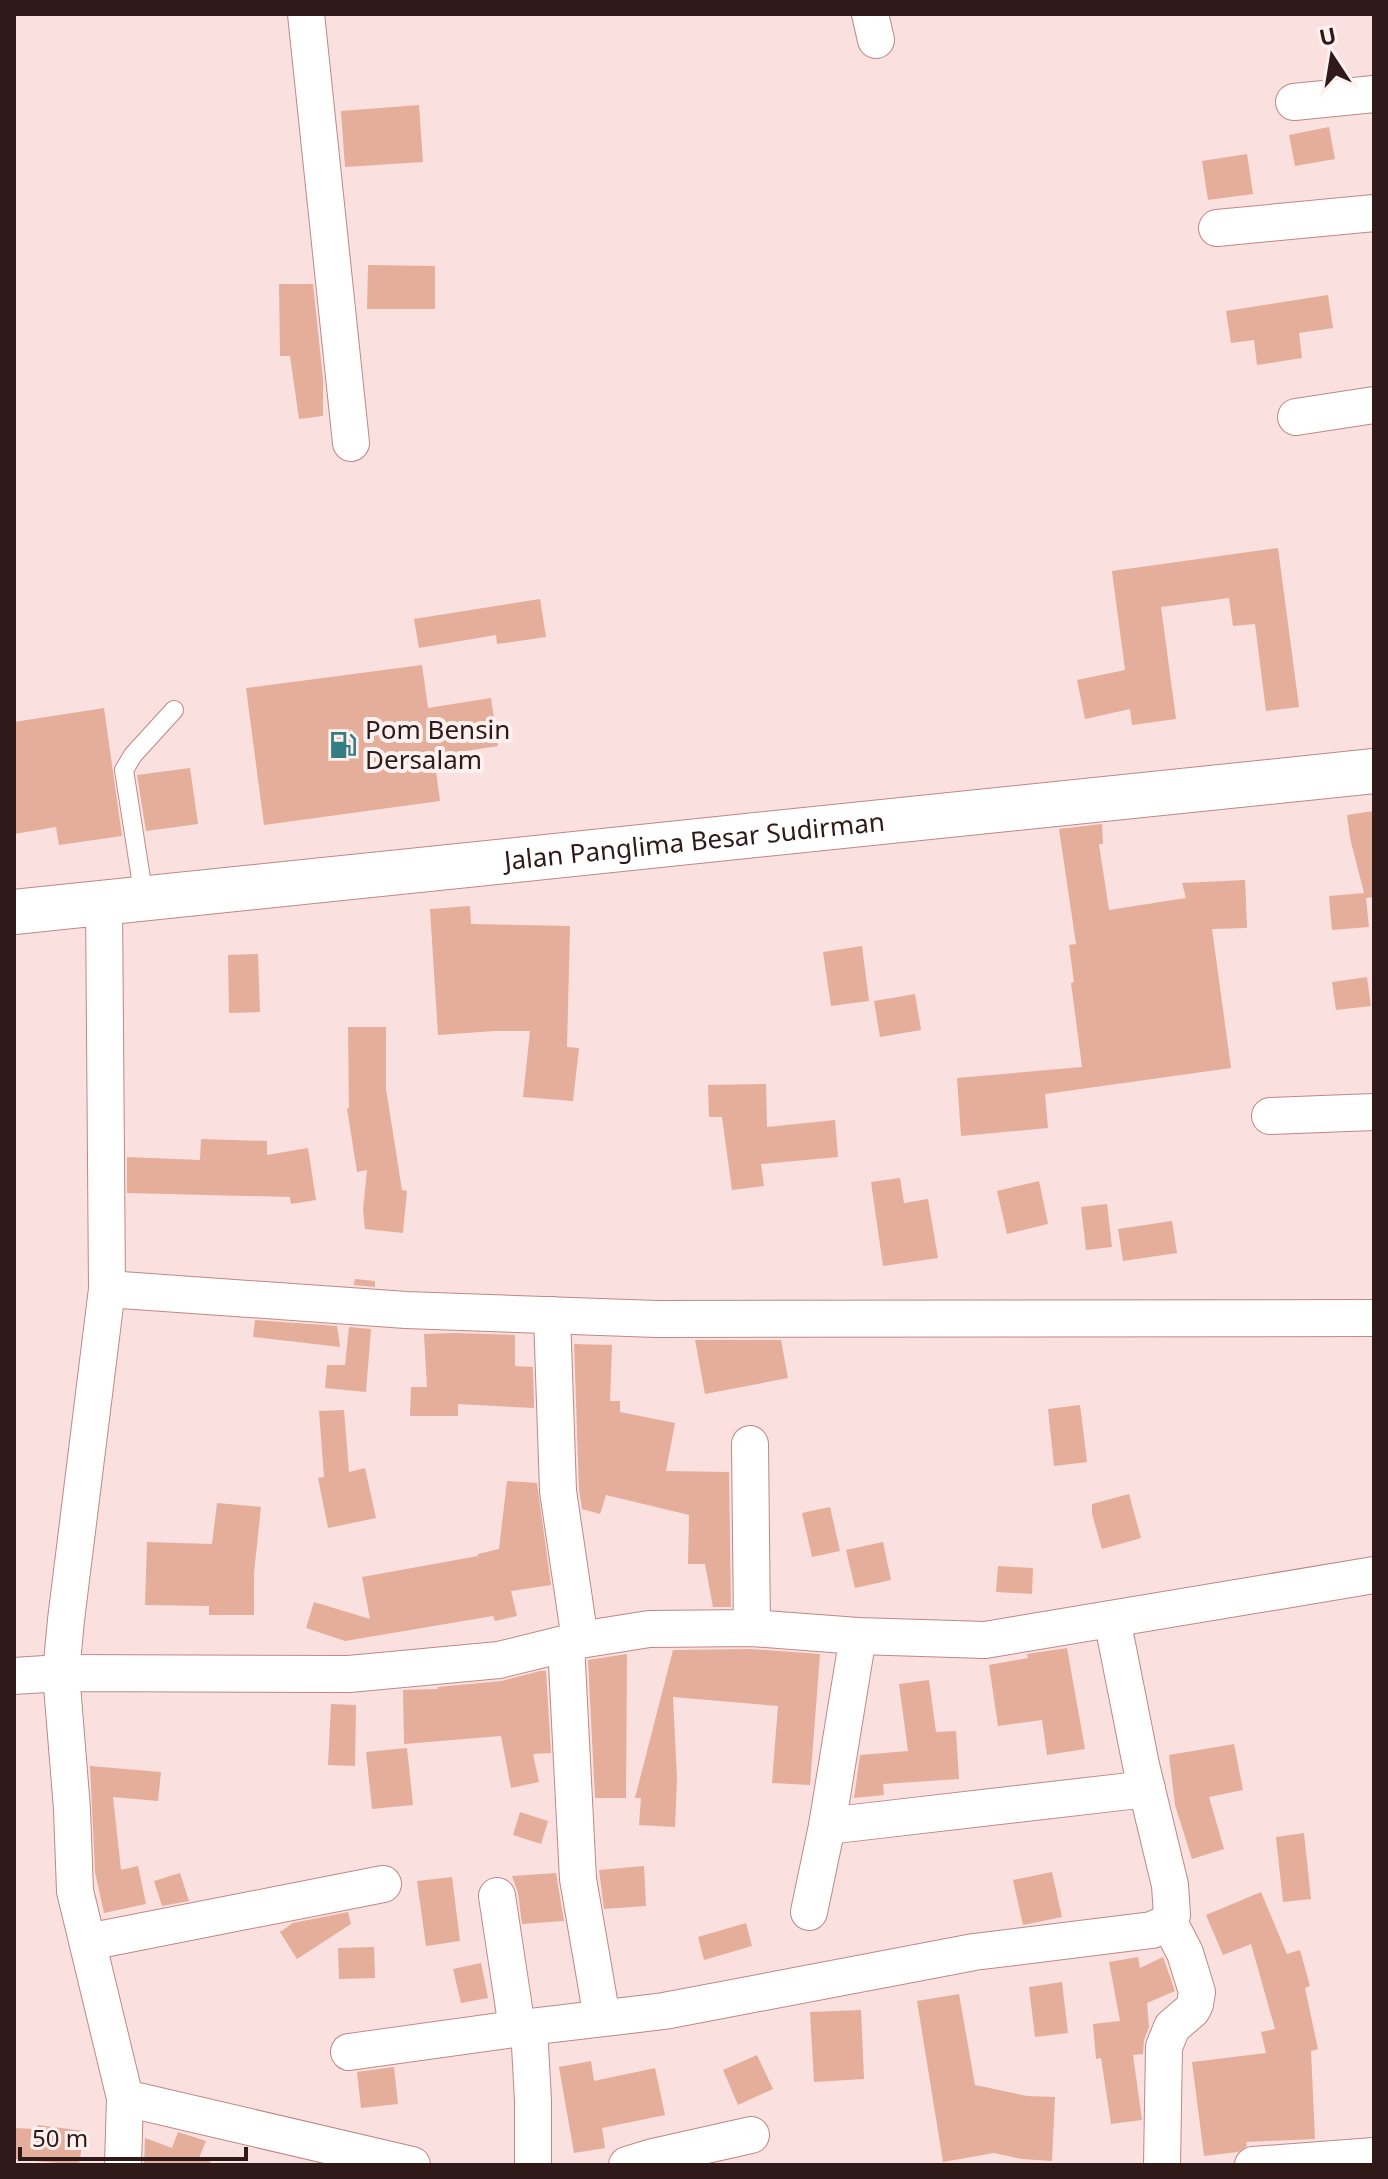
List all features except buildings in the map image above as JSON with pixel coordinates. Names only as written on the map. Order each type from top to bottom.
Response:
[{"type":"main road","name":"Jalan Panglima Besar Sudirman","points":[[14,912],[1374,771]]},
{"type":"street","points":[[306,14],[351,443]]},
{"type":"street","points":[[1294,102],[1374,94]]},
{"type":"street","points":[[1217,228],[1374,213]]},
{"type":"street","points":[[1296,417],[1374,405]]},
{"type":"street","points":[[123,2165],[125,2098],[75,1891],[61,1673],[107,1289],[124,900]]},
{"type":"street","points":[[1270,1116],[1374,1112]]},
{"type":"street","points":[[107,1289],[406,1310],[657,1319],[1374,1318]]},
{"type":"street","points":[[552,1315],[558,1491],[573,1642],[578,1879],[602,2018]]},
{"type":"street","points":[[750,1444],[752,1628]]},
{"type":"street","points":[[14,1676],[61,1673],[349,1674],[499,1660],[573,1642],[649,1629],[752,1628],[858,1636],[985,1640],[1374,1575]]},
{"type":"street","points":[[349,2052],[664,2011],[974,1952],[1152,1930],[1169,1922],[1172,1915],[1170,1885],[1112,1619]]},
{"type":"street","points":[[809,1912],[827,1826],[858,1636]]},
{"type":"street","points":[[827,1826],[1147,1789]]},
{"type":"street","points":[[88,1942],[383,1884]]},
{"type":"street","points":[[497,1896],[523,2027],[533,2101],[533,2165]]},
{"type":"street","points":[[1162,2165],[1164,2047],[1172,2027],[1192,2010],[1197,1992],[1185,1953],[1169,1922]]},
{"type":"street","points":[[125,2098],[412,2165]]},
{"type":"street","points":[[627,2165],[751,2135]]},
{"type":"street","points":[[1253,2165],[1351,2160]]},
{"type":"lane","points":[[124,900],[124,770],[133,755],[174,710]]},
{"type":"place","name":"Pom Bensin Dersalam","points":[[343,745]]}]
